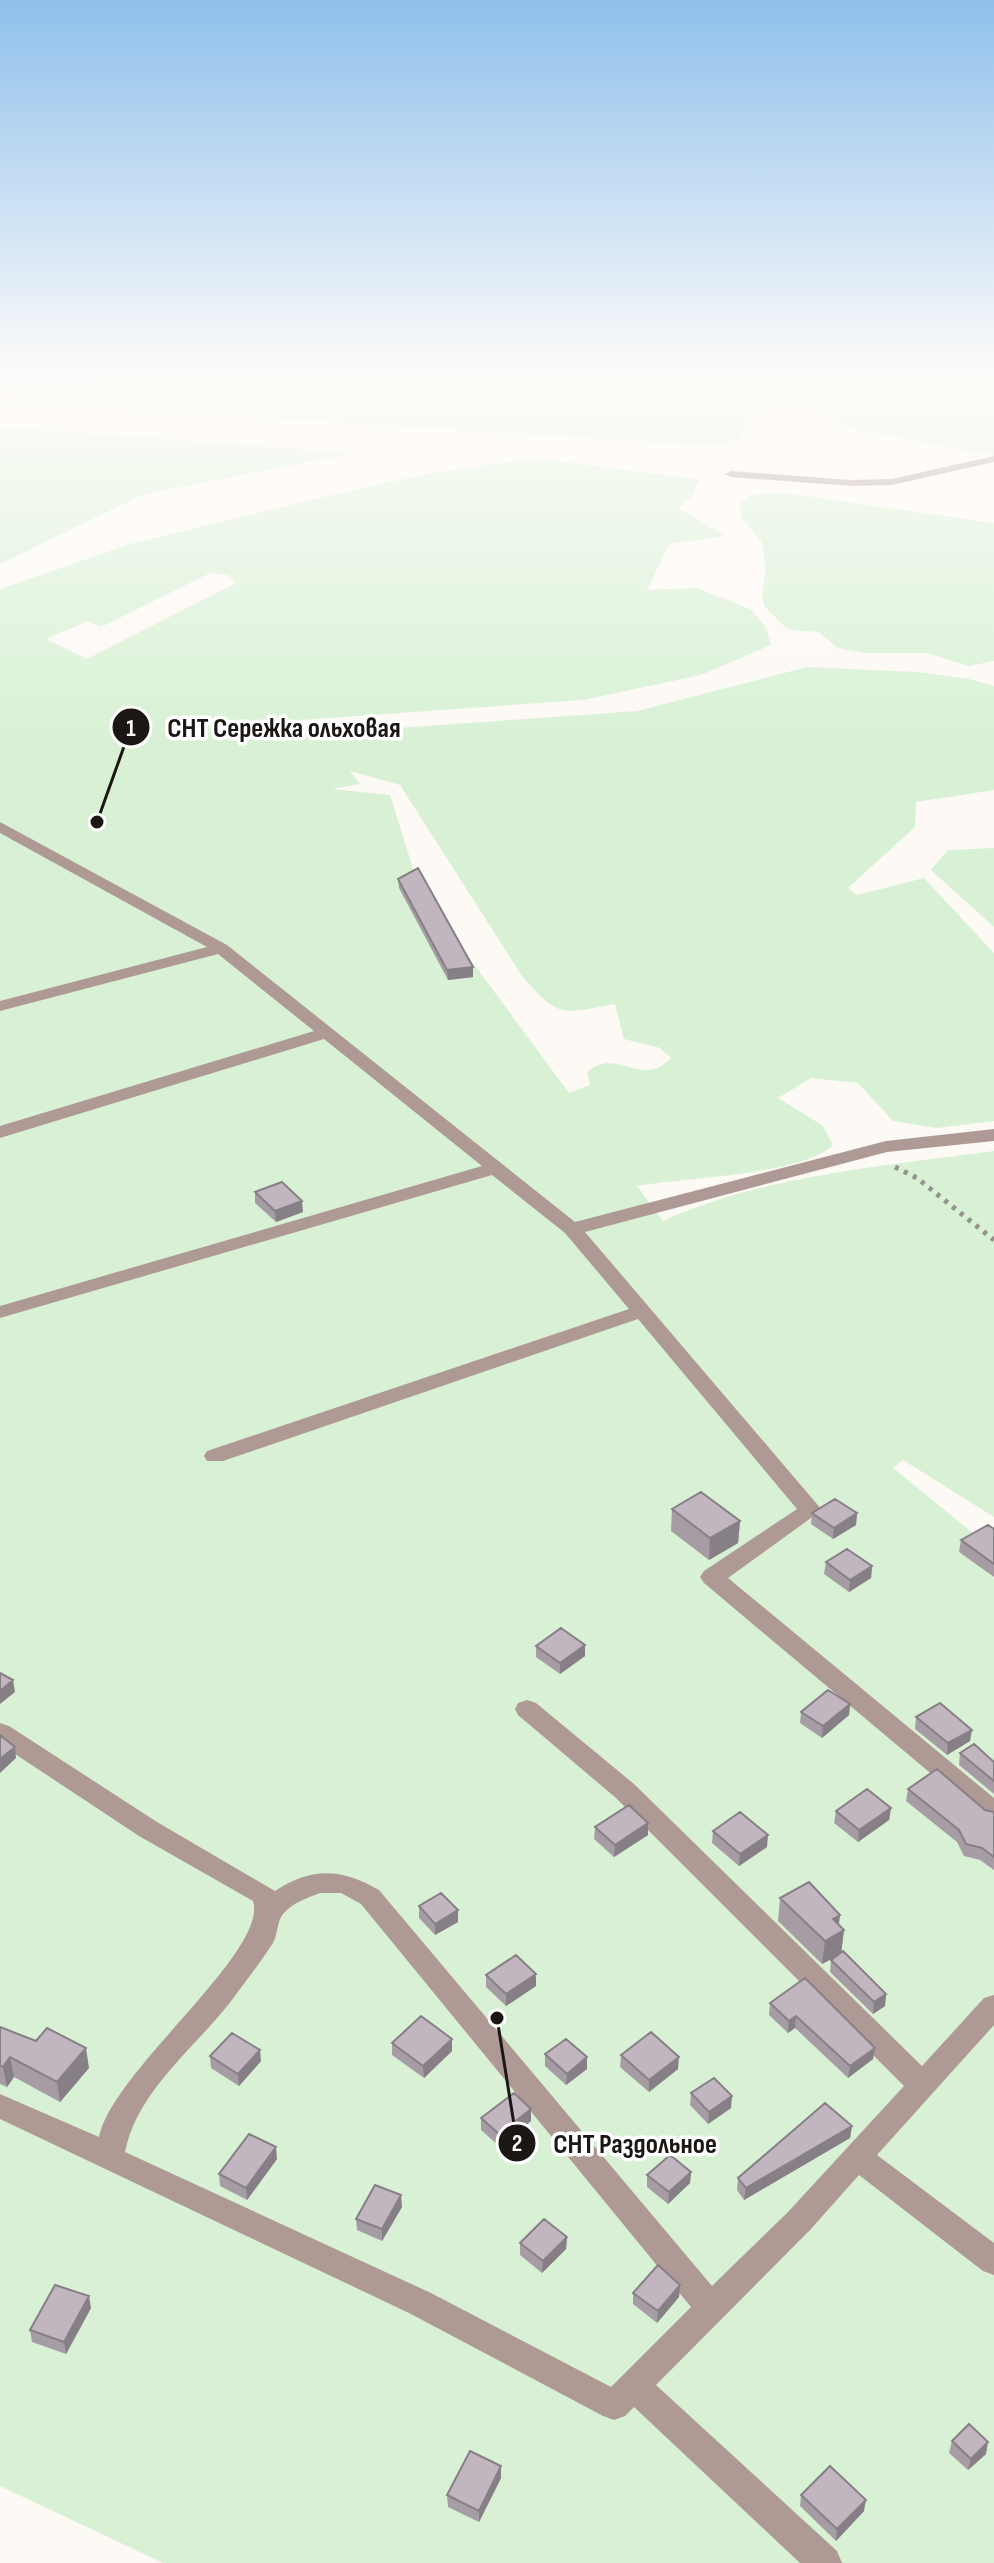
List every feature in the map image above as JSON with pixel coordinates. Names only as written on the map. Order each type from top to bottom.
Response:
[{"type":"lane","points":[[0,827],[221,948],[572,1229],[811,1510],[712,1577],[994,1812]]},
{"type":"lane","points":[[0,1006],[221,948]]},
{"type":"lane","points":[[0,1132],[327,1033]]},
{"type":"lane","points":[[572,1229],[886,1147],[994,1135]]},
{"type":"lane","points":[[0,1312],[495,1168]]},
{"type":"lane","points":[[215,1456],[642,1311]]},
{"type":"lane","points":[[527,1709],[625,1791],[922,2085]]},
{"type":"lane","points":[[0,1732],[148,1829],[264,1895],[269,1910],[263,1935],[225,1989],[165,2055],[127,2108],[115,2128],[109,2158]]},
{"type":"lane","points":[[269,1910],[288,1895],[318,1883],[345,1883],[370,1897],[711,2308]]},
{"type":"lane","points":[[0,2106],[420,2303],[614,2405],[857,2157],[994,2006]]},
{"type":"lane","points":[[857,2157],[994,2261]]},
{"type":"lane","points":[[634,2385],[825,2563]]},
{"type":"path","points":[[859,1154],[883,1161],[917,1178],[994,1240]]},
{"type":"green space","points":[[0,499],[135,499],[0,564]]},
{"type":"green space","points":[[689,499],[678,508],[725,536],[669,544],[647,590],[697,588],[750,609],[765,626],[771,645],[701,675],[583,700],[287,721],[315,734],[637,711],[807,667],[918,672],[994,686],[994,790],[916,802],[915,827],[848,888],[857,895],[924,878],[994,953],[994,1121],[937,1128],[893,1121],[858,1083],[811,1078],[778,1098],[822,1125],[833,1145],[818,1155],[796,1163],[740,1174],[637,1186],[663,1221],[742,1193],[826,1174],[994,1151],[994,1517],[903,1460],[893,1468],[994,1550],[994,2563],[163,2563],[0,2486],[0,589],[130,544],[311,500]],"holes":[[[210,573],[228,575],[236,583],[87,659],[46,639],[88,621],[101,627]],[[350,771],[400,785],[522,976],[545,1000],[562,1010],[572,1011],[615,1004],[624,1039],[660,1048],[671,1058],[660,1067],[649,1070],[609,1063],[598,1065],[587,1072],[590,1085],[569,1093],[420,891],[390,795],[332,789],[360,784]]]},
{"type":"green space","points":[[747,499],[824,499],[994,523],[994,661],[969,666],[927,653],[864,653],[837,648],[819,632],[791,630],[784,626],[764,606],[762,595],[766,569],[762,543],[741,517],[740,503]]},
{"type":"green space","points":[[994,848],[994,927],[931,870],[948,850]]},
{"type":"building","points":[[418,868],[473,967],[447,970],[398,879]]},
{"type":"building","points":[[282,1182],[302,1201],[275,1211],[255,1192]]},
{"type":"building","points":[[701,1492],[740,1521],[710,1538],[672,1509]]},
{"type":"building","points":[[835,1499],[857,1513],[834,1528],[812,1513]]},
{"type":"building","points":[[988,1525],[994,1529],[994,1564],[961,1540]]},
{"type":"building","points":[[847,1549],[872,1566],[850,1580],[826,1562]]},
{"type":"building","points":[[561,1628],[585,1645],[560,1663],[536,1646]]},
{"type":"building","points":[[0,1673],[13,1680],[0,1691]]},
{"type":"building","points":[[828,1690],[850,1704],[823,1726],[801,1712]]},
{"type":"building","points":[[940,1703],[972,1730],[948,1743],[916,1717]]},
{"type":"building","points":[[0,1735],[15,1747],[0,1759]]},
{"type":"building","points":[[974,1744],[994,1762],[994,1781],[960,1753]]},
{"type":"building","points":[[937,1769],[985,1810],[994,1812],[994,1857],[982,1848],[966,1844],[959,1830],[908,1789]]},
{"type":"building","points":[[867,1789],[891,1808],[859,1830],[836,1811]]},
{"type":"building","points":[[629,1805],[648,1823],[615,1845],[595,1827]]},
{"type":"building","points":[[740,1812],[768,1835],[740,1854],[713,1831]]},
{"type":"building","points":[[809,1882],[840,1915],[833,1919],[844,1930],[825,1941],[780,1898]]},
{"type":"building","points":[[441,1893],[458,1910],[435,1924],[419,1906]]},
{"type":"building","points":[[843,1951],[886,1994],[874,2002],[831,1960]]},
{"type":"building","points":[[516,1955],[536,1974],[506,1994],[486,1975]]},
{"type":"building","points":[[805,1978],[875,2048],[850,2066],[796,2016],[789,2021],[770,2003]]},
{"type":"building","points":[[421,2016],[452,2039],[423,2066],[392,2043]]},
{"type":"building","points":[[0,2027],[36,2041],[47,2028],[86,2048],[57,2082],[10,2057],[3,2067],[0,2065]]},
{"type":"building","points":[[651,2032],[679,2057],[649,2080],[621,2055]]},
{"type":"building","points":[[232,2033],[260,2050],[238,2074],[210,2056]]},
{"type":"building","points":[[566,2039],[587,2057],[567,2074],[545,2054]]},
{"type":"building","points":[[714,2078],[732,2096],[709,2112],[691,2093]]},
{"type":"building","points":[[514,2093],[531,2109],[499,2134],[481,2118]]},
{"type":"building","points":[[825,2103],[852,2126],[746,2188],[738,2178]]},
{"type":"building","points":[[249,2134],[276,2147],[246,2188],[219,2174]]},
{"type":"building","points":[[670,2155],[691,2172],[669,2192],[647,2175]]},
{"type":"building","points":[[375,2185],[401,2195],[382,2229],[356,2219]]},
{"type":"building","points":[[544,2219],[567,2237],[543,2261],[520,2243]]},
{"type":"building","points":[[658,2265],[680,2285],[658,2311],[633,2293]]},
{"type":"building","points":[[55,2285],[89,2296],[64,2342],[30,2330]]},
{"type":"building","points":[[969,2424],[988,2442],[971,2459],[952,2441]]},
{"type":"building","points":[[470,2451],[501,2466],[479,2511],[447,2495]]},
{"type":"building","points":[[830,2466],[866,2500],[837,2529],[801,2495]]},
{"type":"place","name":"СНТ Сережка ольховая","points":[[97,822]]},
{"type":"place","name":"СНТ Раздольное","points":[[497,2018]]}]
